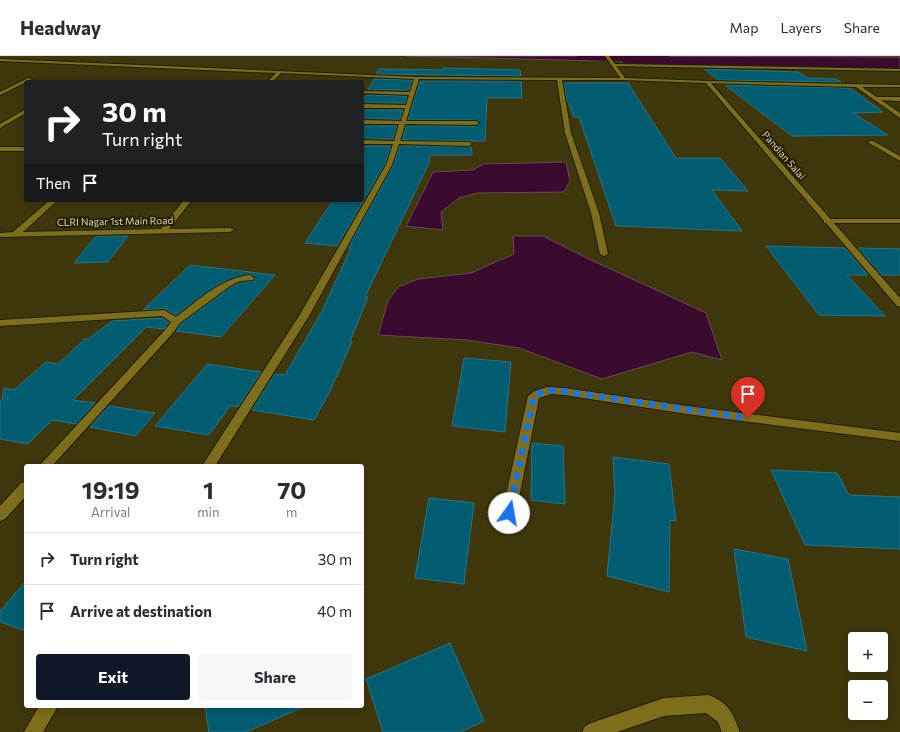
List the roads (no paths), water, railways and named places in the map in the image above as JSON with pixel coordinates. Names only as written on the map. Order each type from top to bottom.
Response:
[{"type":"street","points":[[607,56],[624,79]]},
{"type":"street","points":[[0,60],[417,78],[624,79],[900,86]]},
{"type":"street","points":[[614,65],[900,70]]},
{"type":"street","points":[[271,80],[280,72]]},
{"type":"street","points":[[209,464],[304,316],[389,165],[417,78]]},
{"type":"street","points":[[559,79],[568,133],[595,213],[604,254]]},
{"type":"street","name":"Pandian Salai","points":[[707,82],[900,304]]},
{"type":"street","points":[[0,94],[24,83]]},
{"type":"street","points":[[857,85],[900,116]]},
{"type":"street","points":[[364,92],[412,94]]},
{"type":"street","points":[[875,98],[900,99]]},
{"type":"street","points":[[364,106],[408,107]]},
{"type":"street","points":[[0,126],[24,112]]},
{"type":"street","points":[[364,122],[476,123]]},
{"type":"street","points":[[364,142],[469,144]]},
{"type":"street","points":[[871,142],[900,159]]},
{"type":"street","points":[[0,149],[24,149]]},
{"type":"street","points":[[16,234],[52,202]]},
{"type":"street","points":[[164,230],[186,202]]},
{"type":"street","points":[[828,221],[900,221]]},
{"type":"street","name":"CLRI Nagar 1st Main Road","points":[[0,235],[164,230],[230,230]]},
{"type":"street","points":[[48,464],[169,332],[176,321],[227,284],[238,278],[250,278]]},
{"type":"street","points":[[0,323],[164,314],[176,321]]},
{"type":"street","points":[[509,513],[534,396],[542,391],[554,390],[687,410],[900,437]]},
{"type":"street","points":[[0,515],[24,489]]},
{"type":"street","points":[[591,732],[664,707],[709,704],[725,716],[730,732]]},
{"type":"street","points":[[33,732],[48,708]]},
{"type":"waterway","points":[[583,56],[664,58]]}]
